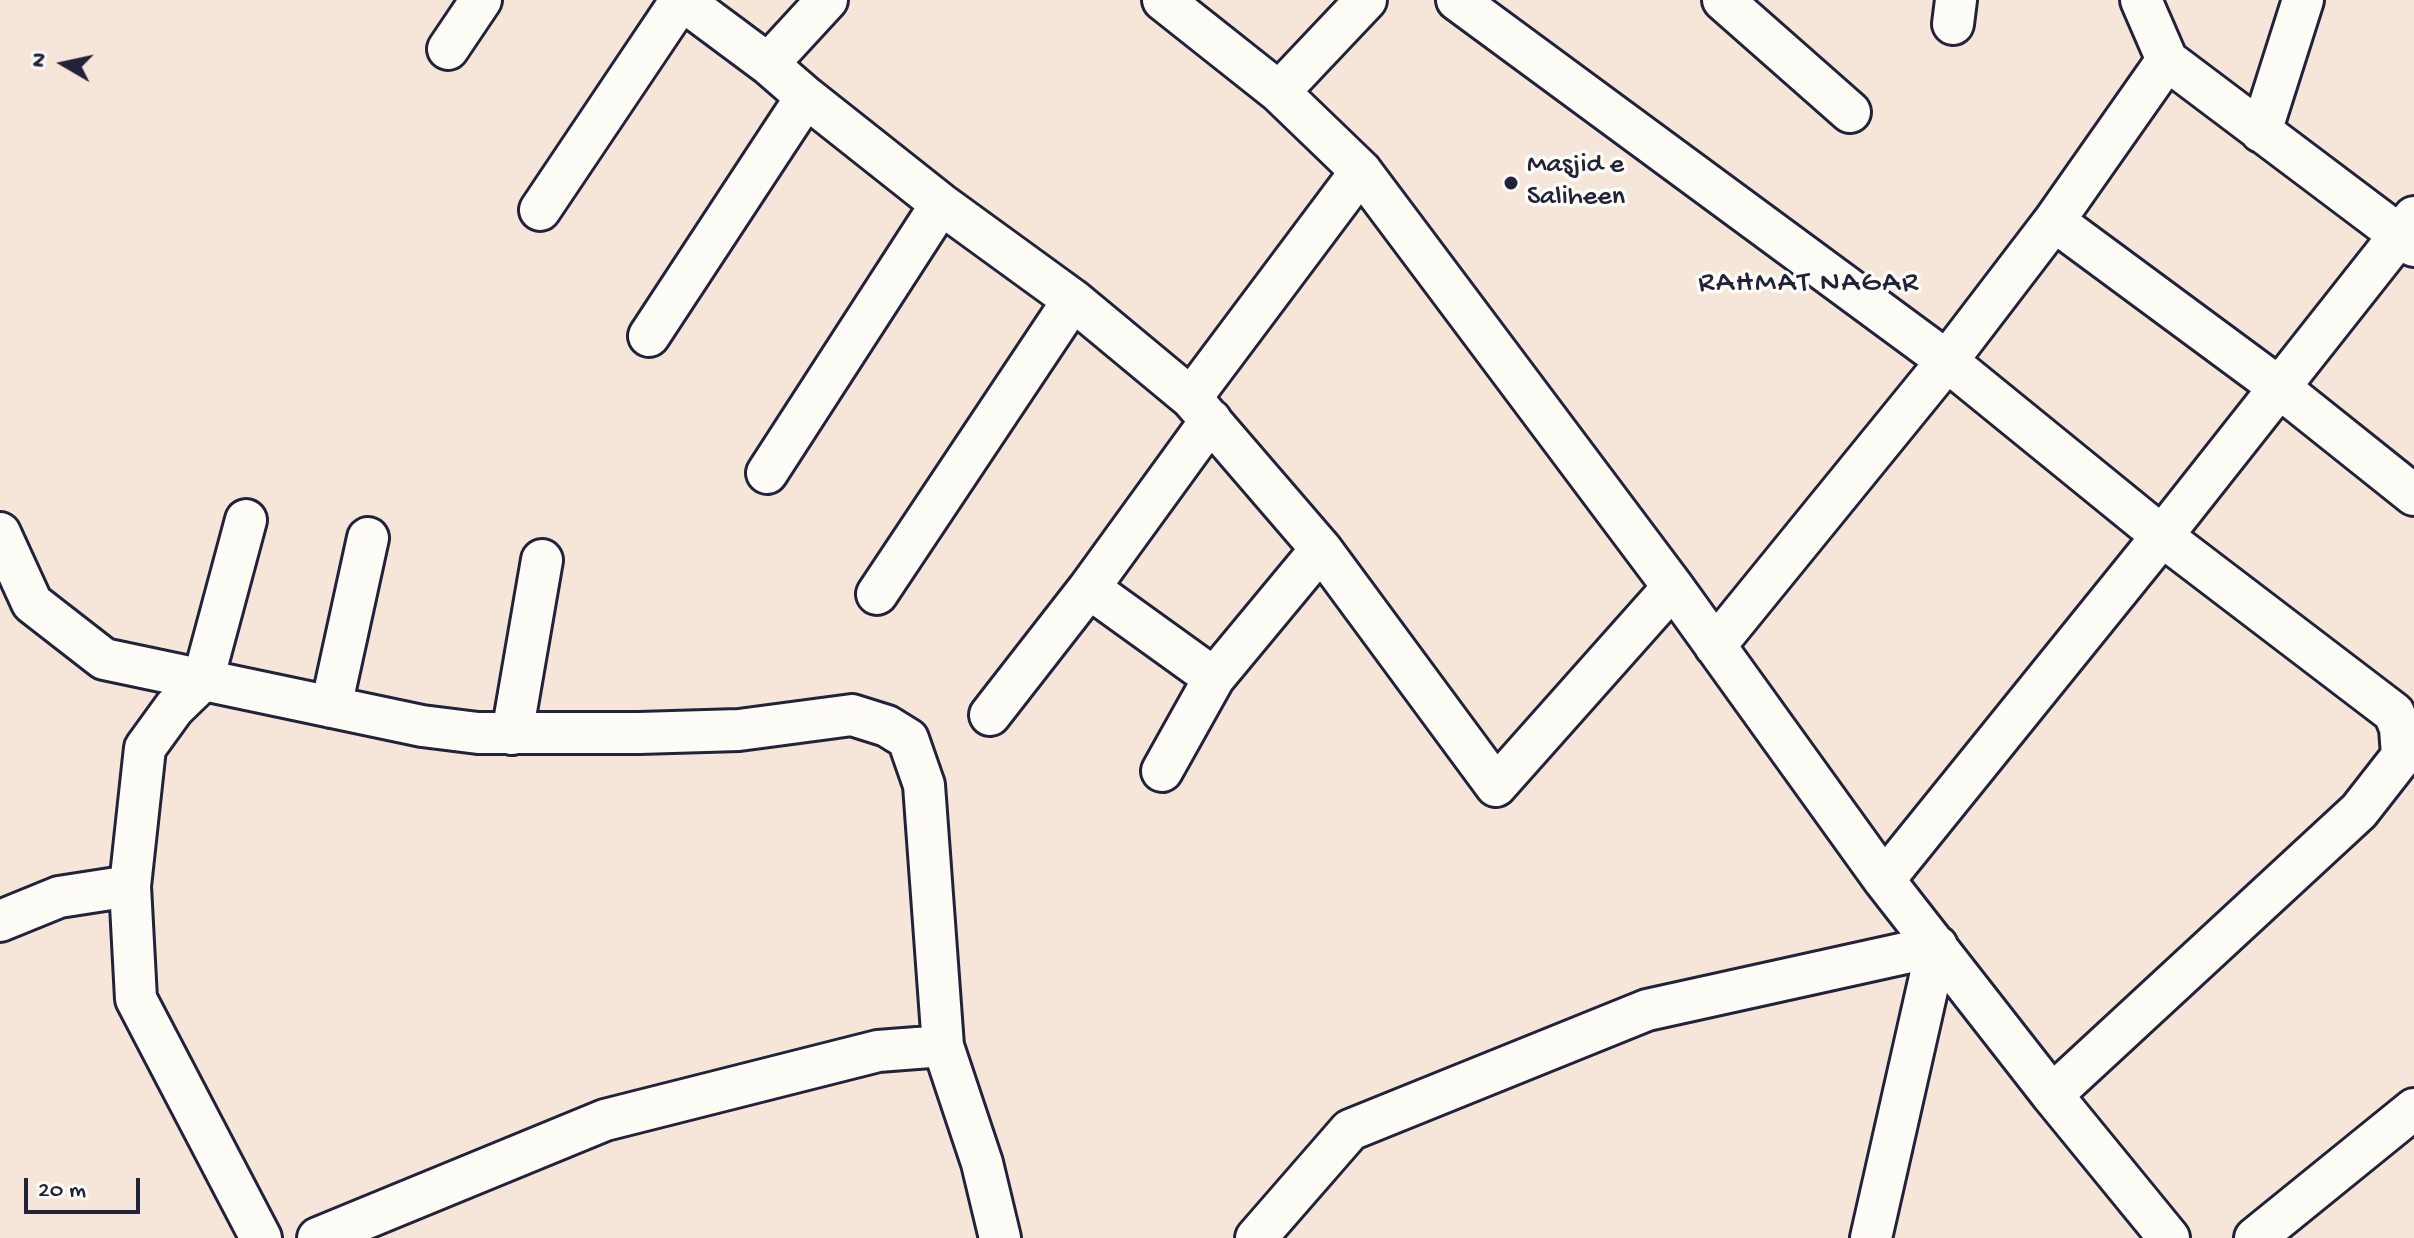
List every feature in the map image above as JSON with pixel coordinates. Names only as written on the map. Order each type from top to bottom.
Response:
[{"type":"street","points":[[448,49],[481,0]]},
{"type":"street","points":[[540,210],[681,0],[768,64],[941,204],[1073,300],[1201,409],[1321,549],[1496,786],[1673,587]]},
{"type":"street","points":[[768,64],[827,0]]},
{"type":"street","points":[[1163,0],[1279,92],[1361,171],[1673,587],[1884,880],[2052,1095],[2169,1238]]},
{"type":"street","points":[[1279,92],[1366,0]]},
{"type":"street","points":[[1457,0],[1947,361],[2162,536],[2394,713],[2400,728],[2402,756],[2359,811],[2052,1095]]},
{"type":"street","points":[[1723,0],[1850,112]]},
{"type":"street","points":[[1884,880],[2280,388],[2409,233],[2261,132],[2167,60],[2141,0]]},
{"type":"street","points":[[2261,132],[2303,0]]},
{"type":"street","points":[[1715,646],[1947,361],[2054,221],[2167,60]]},
{"type":"street","points":[[649,336],[806,97]]},
{"type":"street","points":[[990,715],[1089,588],[1201,409],[1361,171]]},
{"type":"street","points":[[767,473],[941,204]]},
{"type":"street","points":[[2054,221],[2280,388],[2414,495]]},
{"type":"street","points":[[877,594],[1073,300]]},
{"type":"street","points":[[246,520],[203,680],[174,708],[145,748],[130,886],[136,999],[261,1238]]},
{"type":"street","points":[[0,533],[32,603],[104,659],[422,726],[512,734],[739,730],[852,715],[887,726],[908,739],[924,785],[943,1046],[982,1163],[1000,1238]]},
{"type":"street","points":[[331,707],[368,538]]},
{"type":"street","points":[[1162,771],[1214,678],[1321,549]]},
{"type":"street","points":[[512,734],[542,560]]},
{"type":"street","points":[[1089,588],[1214,678]]},
{"type":"street","points":[[0,921],[59,897],[130,886]]},
{"type":"street","points":[[1256,1238],[1350,1130],[1647,1010],[1937,946]]},
{"type":"street","points":[[1871,1238],[1937,946]]},
{"type":"street","points":[[318,1238],[605,1120],[878,1051],[943,1046]]},
{"type":"street","points":[[2255,1238],[2414,1109]]},
{"type":"place","name":"Masjid e Saliheen","points":[[1511,183]]},
{"type":"district","name":"RAHMAT NAGAR","points":[[1809,285]]}]
